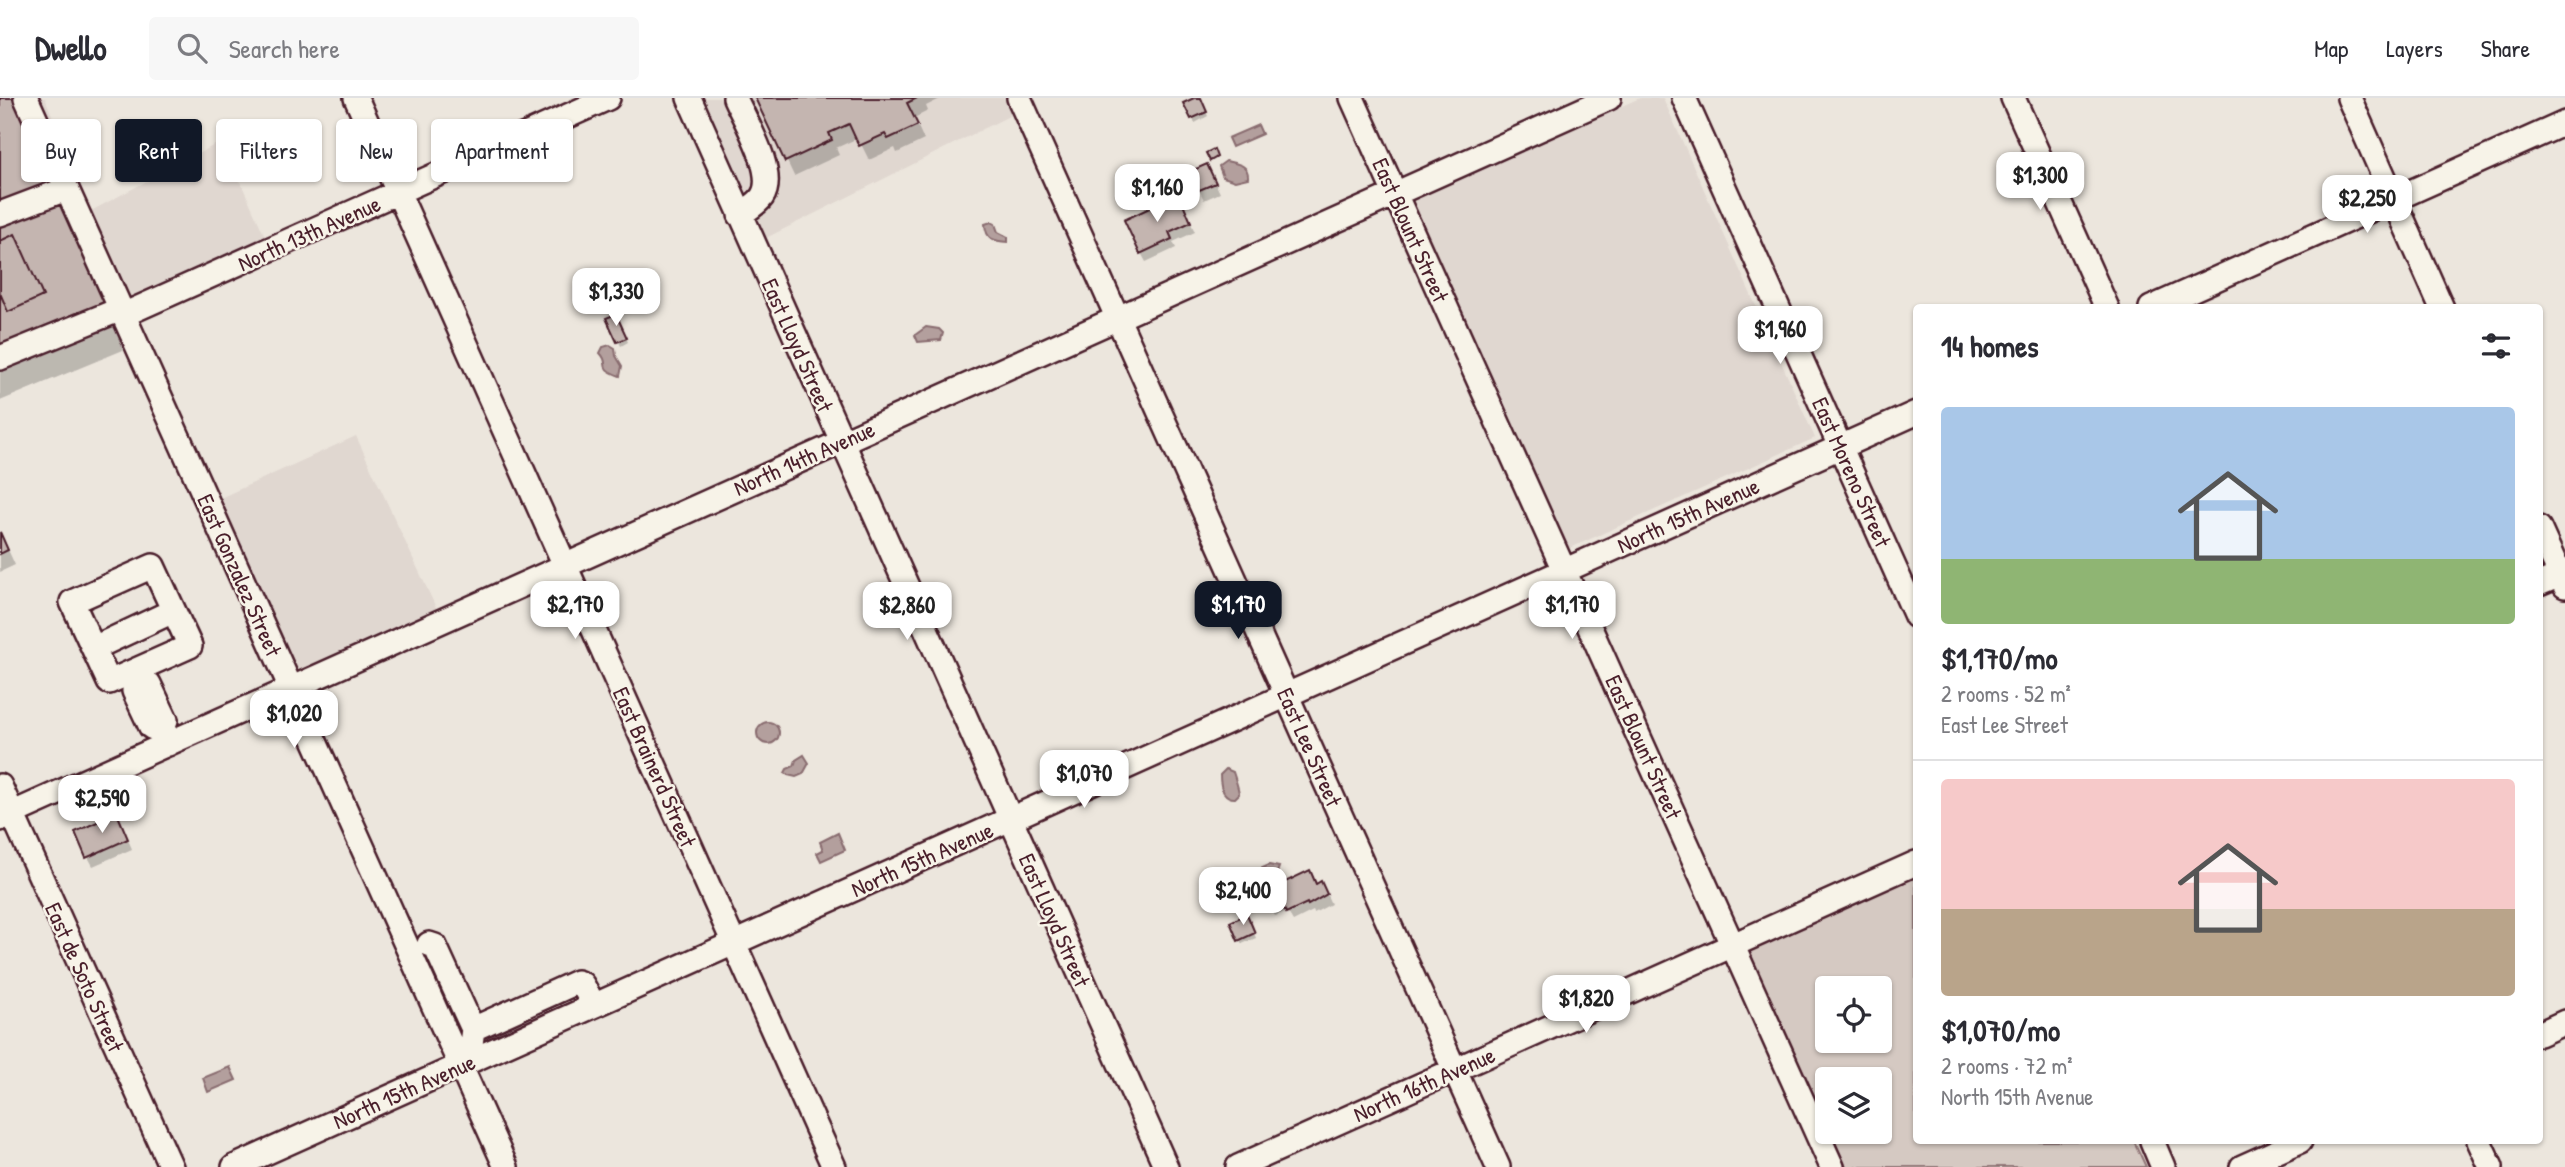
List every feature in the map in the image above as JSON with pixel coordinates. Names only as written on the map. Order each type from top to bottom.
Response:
[{"type":"street","name":"East Gonzalez Street","points":[[26,98],[291,689],[463,1064],[506,1167]]},
{"type":"street","name":"East Brainerd Street","points":[[356,98],[834,1167]]},
{"type":"street","name":"North 13th Avenue","points":[[0,358],[122,312],[398,194],[608,98]]},
{"type":"street","name":"East Lloyd Street","points":[[689,98],[1166,1167]]},
{"type":"street","points":[[734,98],[765,165],[768,183],[762,197],[740,215]]},
{"type":"street","name":"East Lee Street","points":[[1019,98],[1497,1167]]},
{"type":"street","name":"East Blount Street","points":[[1352,98],[1832,1167]]},
{"type":"street","name":"North 14th Avenue","points":[[6,816],[164,738],[291,689],[1609,98]]},
{"type":"street","name":"East Moreno Street","points":[[1684,98],[1913,609]]},
{"type":"street","points":[[2013,98],[2105,304]]},
{"type":"street","points":[[2349,98],[2440,304]]},
{"type":"street","points":[[2160,304],[2565,122]]},
{"type":"street","points":[[4,213],[66,189]]},
{"type":"street","name":"North 15th Avenue","points":[[234,1167],[1913,414]]},
{"type":"street","points":[[2543,539],[2557,580]]},
{"type":"street","points":[[153,566],[173,611],[190,646],[136,675],[109,682],[72,602],[153,566]]},
{"type":"street","points":[[94,648],[173,611]]},
{"type":"street","points":[[136,675],[149,684],[166,720],[164,738]]},
{"type":"street","name":"East de Soto Street","points":[[0,786],[6,816],[171,1167]]},
{"type":"street","name":"North 16th Avenue","points":[[1238,1167],[1913,864]]},
{"type":"street","points":[[429,944],[435,946],[473,1029],[463,1064]]},
{"type":"street","points":[[473,1029],[577,982],[582,984],[594,1005]]},
{"type":"street","points":[[2543,1032],[2565,1022]]},
{"type":"street","points":[[2152,1144],[2163,1167]]},
{"type":"street","points":[[2242,1167],[2293,1144]]},
{"type":"street","points":[[2480,1144],[2491,1167]]},
{"type":"shaded area","points":[[38,98],[45,98],[54,119],[47,119]]},
{"type":"shaded area","points":[[703,98],[1008,98],[1015,113],[766,238]]},
{"type":"shaded area","points":[[1640,98],[1663,98],[1815,438],[1568,549],[1411,199]]},
{"type":"shaded area","points":[[1258,125],[1262,134],[1232,147],[1228,138]]},
{"type":"shaded area","points":[[216,144],[216,182],[240,182],[267,241],[129,302],[75,182],[79,182],[91,211],[145,182],[202,182],[202,152]]},
{"type":"shaded area","points":[[1226,161],[1244,167],[1248,178],[1235,181],[1223,177],[1219,166]]},
{"type":"shaded area","points":[[985,224],[995,224],[998,232],[1008,237],[1008,242],[989,236]]},
{"type":"shaded area","points":[[926,327],[939,329],[943,333],[941,340],[918,342],[915,335]]},
{"type":"shaded area","points":[[610,345],[615,348],[622,366],[620,376],[606,368],[600,353],[603,347]]},
{"type":"shaded area","points":[[356,436],[438,612],[297,675],[218,499]]},
{"type":"shaded area","points":[[768,722],[776,725],[779,733],[776,741],[768,744],[760,741],[757,733],[760,725]]},
{"type":"shaded area","points":[[804,755],[809,763],[803,774],[796,777],[785,773],[794,766],[796,760]]},
{"type":"shaded area","points":[[1226,769],[1233,772],[1239,794],[1235,798],[1227,796],[1221,787],[1220,775]]},
{"type":"shaded area","points":[[838,833],[845,850],[821,861],[817,853],[823,850],[820,842]]},
{"type":"shaded area","points":[[1269,865],[1279,867],[1275,879],[1261,884],[1255,882],[1252,878],[1256,871]]},
{"type":"shaded area","points":[[1913,872],[1913,1144],[2135,1144],[2146,1167],[1846,1167],[1835,1144],[1892,1144],[1892,1067],[1815,1067],[1815,1099],[1744,947]]},
{"type":"shaded area","points":[[230,1067],[236,1080],[208,1092],[203,1078]]},
{"type":"building","points":[[0,98],[14,98],[23,119],[21,119],[21,182],[52,182],[113,319],[0,366]]},
{"type":"building","points":[[755,98],[917,98],[907,103],[918,125],[888,139],[885,134],[859,146],[849,124],[829,133],[832,140],[785,162]]},
{"type":"building","points":[[1201,98],[1207,112],[1191,119],[1183,103]]},
{"type":"building","points":[[1214,149],[1217,157],[1210,161],[1206,153]]},
{"type":"building","points":[[1207,164],[1216,183],[1197,191],[1189,172]]},
{"type":"building","points":[[1179,194],[1191,222],[1169,232],[1172,239],[1140,254],[1124,220]]},
{"type":"building","points":[[15,234],[43,296],[8,312],[0,293],[0,241]]},
{"type":"building","points":[[616,314],[627,338],[617,342],[606,318]]},
{"type":"building","points":[[0,532],[8,550],[0,554]]},
{"type":"building","points":[[117,813],[128,839],[86,858],[75,832]]},
{"type":"building","points":[[1310,870],[1316,884],[1321,881],[1327,894],[1286,913],[1281,902],[1269,908],[1262,893]]},
{"type":"building","points":[[1247,914],[1255,933],[1238,941],[1230,922]]}]
